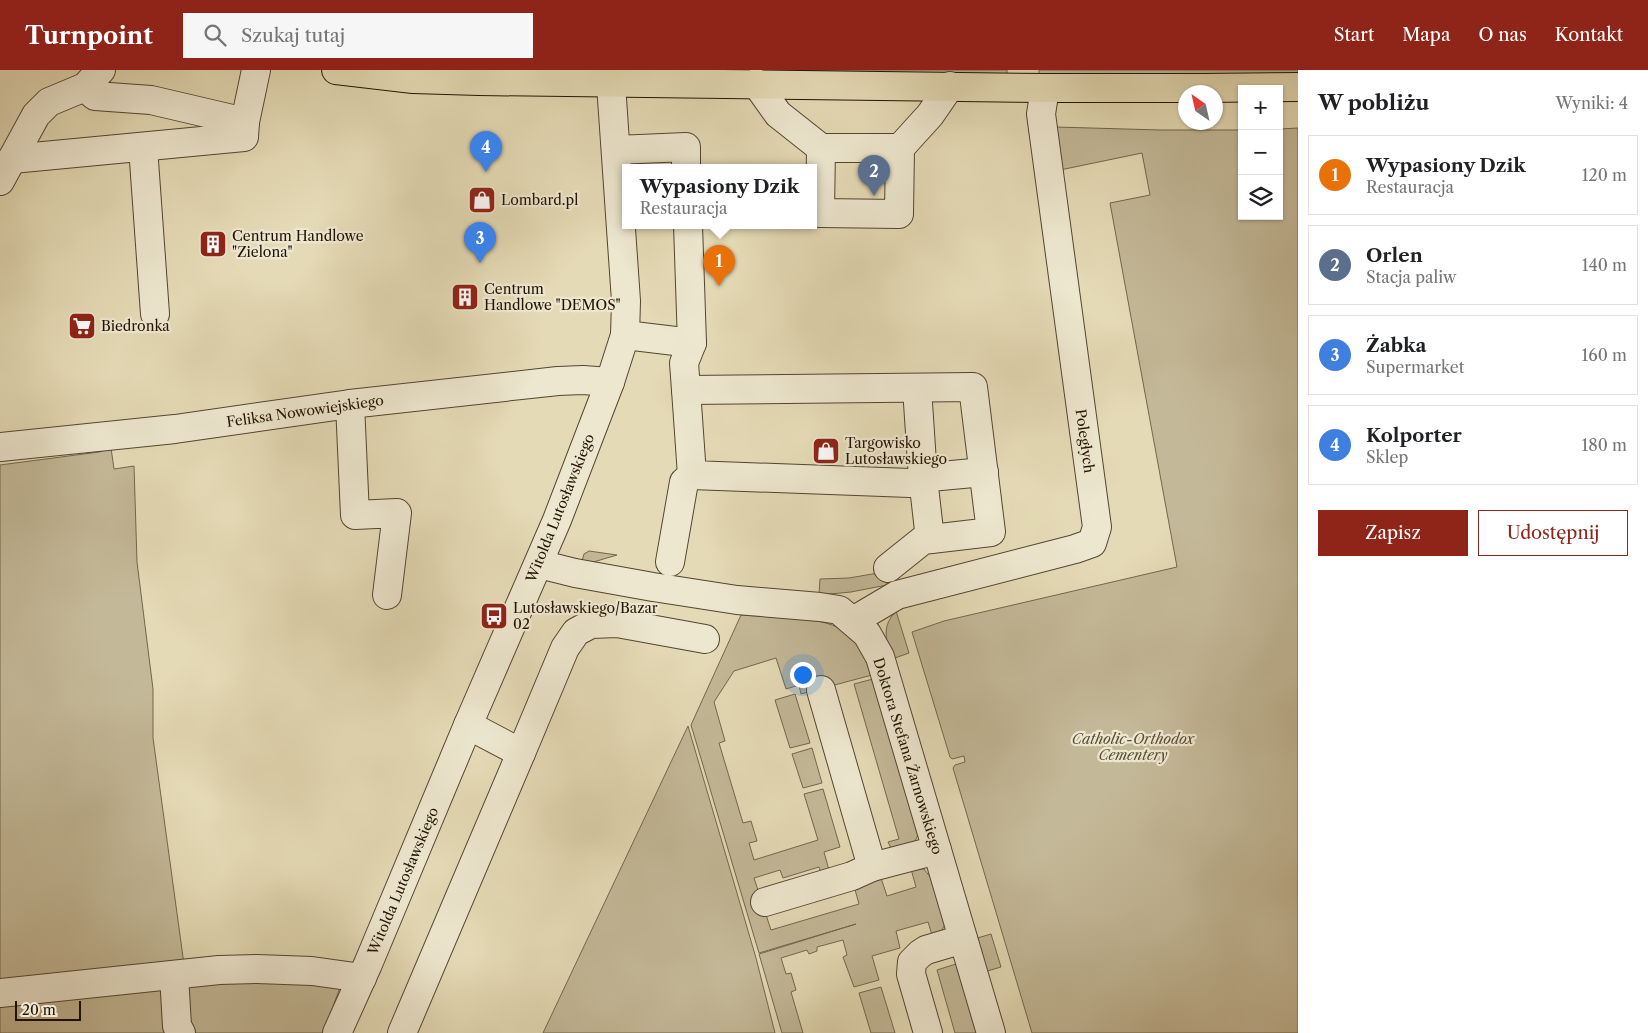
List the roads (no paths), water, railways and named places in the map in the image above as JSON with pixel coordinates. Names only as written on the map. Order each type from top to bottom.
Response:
[{"type":"main road","points":[[336,70],[421,79],[611,76],[756,83],[1045,88],[1298,87]]},
{"type":"street","points":[[6,170],[143,147],[244,137],[245,122],[256,70]]},
{"type":"street","name":"Witolda Lutosławskiego","points":[[337,1033],[468,725],[539,564],[610,382],[625,335],[626,301],[611,76]]},
{"type":"street","points":[[6,170],[36,114],[49,102],[93,78],[95,96],[151,100],[245,122]]},
{"type":"street","points":[[756,83],[778,114],[821,148],[900,148]]},
{"type":"street","points":[[821,148],[820,213],[899,214],[900,148],[930,115],[950,86]]},
{"type":"street","name":"Poległych","points":[[852,621],[897,595],[1092,543],[1097,527],[1042,114],[1045,88]]},
{"type":"street","points":[[143,147],[155,314]]},
{"type":"street","points":[[616,150],[686,147],[686,164]]},
{"type":"street","points":[[688,229],[692,342],[684,363],[692,476]]},
{"type":"street","points":[[625,335],[692,342]]},
{"type":"street","name":"Feliksa Nowowiejskiego","points":[[0,447],[175,430],[350,404],[558,381],[610,382]]},
{"type":"street","points":[[686,390],[973,387],[991,532],[923,540],[888,568]]},
{"type":"street","points":[[917,388],[923,478],[930,539]]},
{"type":"street","points":[[350,404],[355,515],[397,513],[387,595]]},
{"type":"street","points":[[670,562],[684,482],[692,476],[910,482],[923,478],[984,472]]},
{"type":"street","name":"Doktora Stefana Żarnowskiego","points":[[539,564],[653,588],[737,600],[839,610],[867,634],[880,657],[991,1033]]},
{"type":"street","points":[[402,1033],[565,648],[576,632],[591,624],[616,623],[705,639]]},
{"type":"street","points":[[821,690],[872,867]]},
{"type":"street","points":[[468,725],[521,753]]},
{"type":"street","points":[[765,902],[852,876],[872,867],[937,850]]},
{"type":"street","points":[[928,1033],[911,974],[912,962],[926,950],[963,940]]},
{"type":"street","points":[[0,993],[174,975],[257,969],[312,971],[362,978]]},
{"type":"street","points":[[174,975],[178,1026],[181,1033]]},
{"type":"place","name":"Kolporter","points":[[486,172]]},
{"type":"place","name":"Orlen","points":[[874,196]]},
{"type":"place","name":"Lombard.pl","points":[[482,200]]},
{"type":"place","name":"Centrum Handlowe \"Zielona\"","points":[[213,244]]},
{"type":"place","name":"Żabka","points":[[480,263]]},
{"type":"place","name":"Wypasiony Dzik","points":[[719,286]]},
{"type":"place","name":"Centrum Handlowe \"DEMOS\"","points":[[465,297]]},
{"type":"place","name":"Biedronka","points":[[82,326]]},
{"type":"place","name":"Targowisko Lutosławskiego","points":[[826,451]]},
{"type":"place","name":"Lutosławskiego/Bazar 02","points":[[494,616]]},
{"type":"park label","name":"Catholic-Orthodox Cementery","points":[[1133,748]]}]
